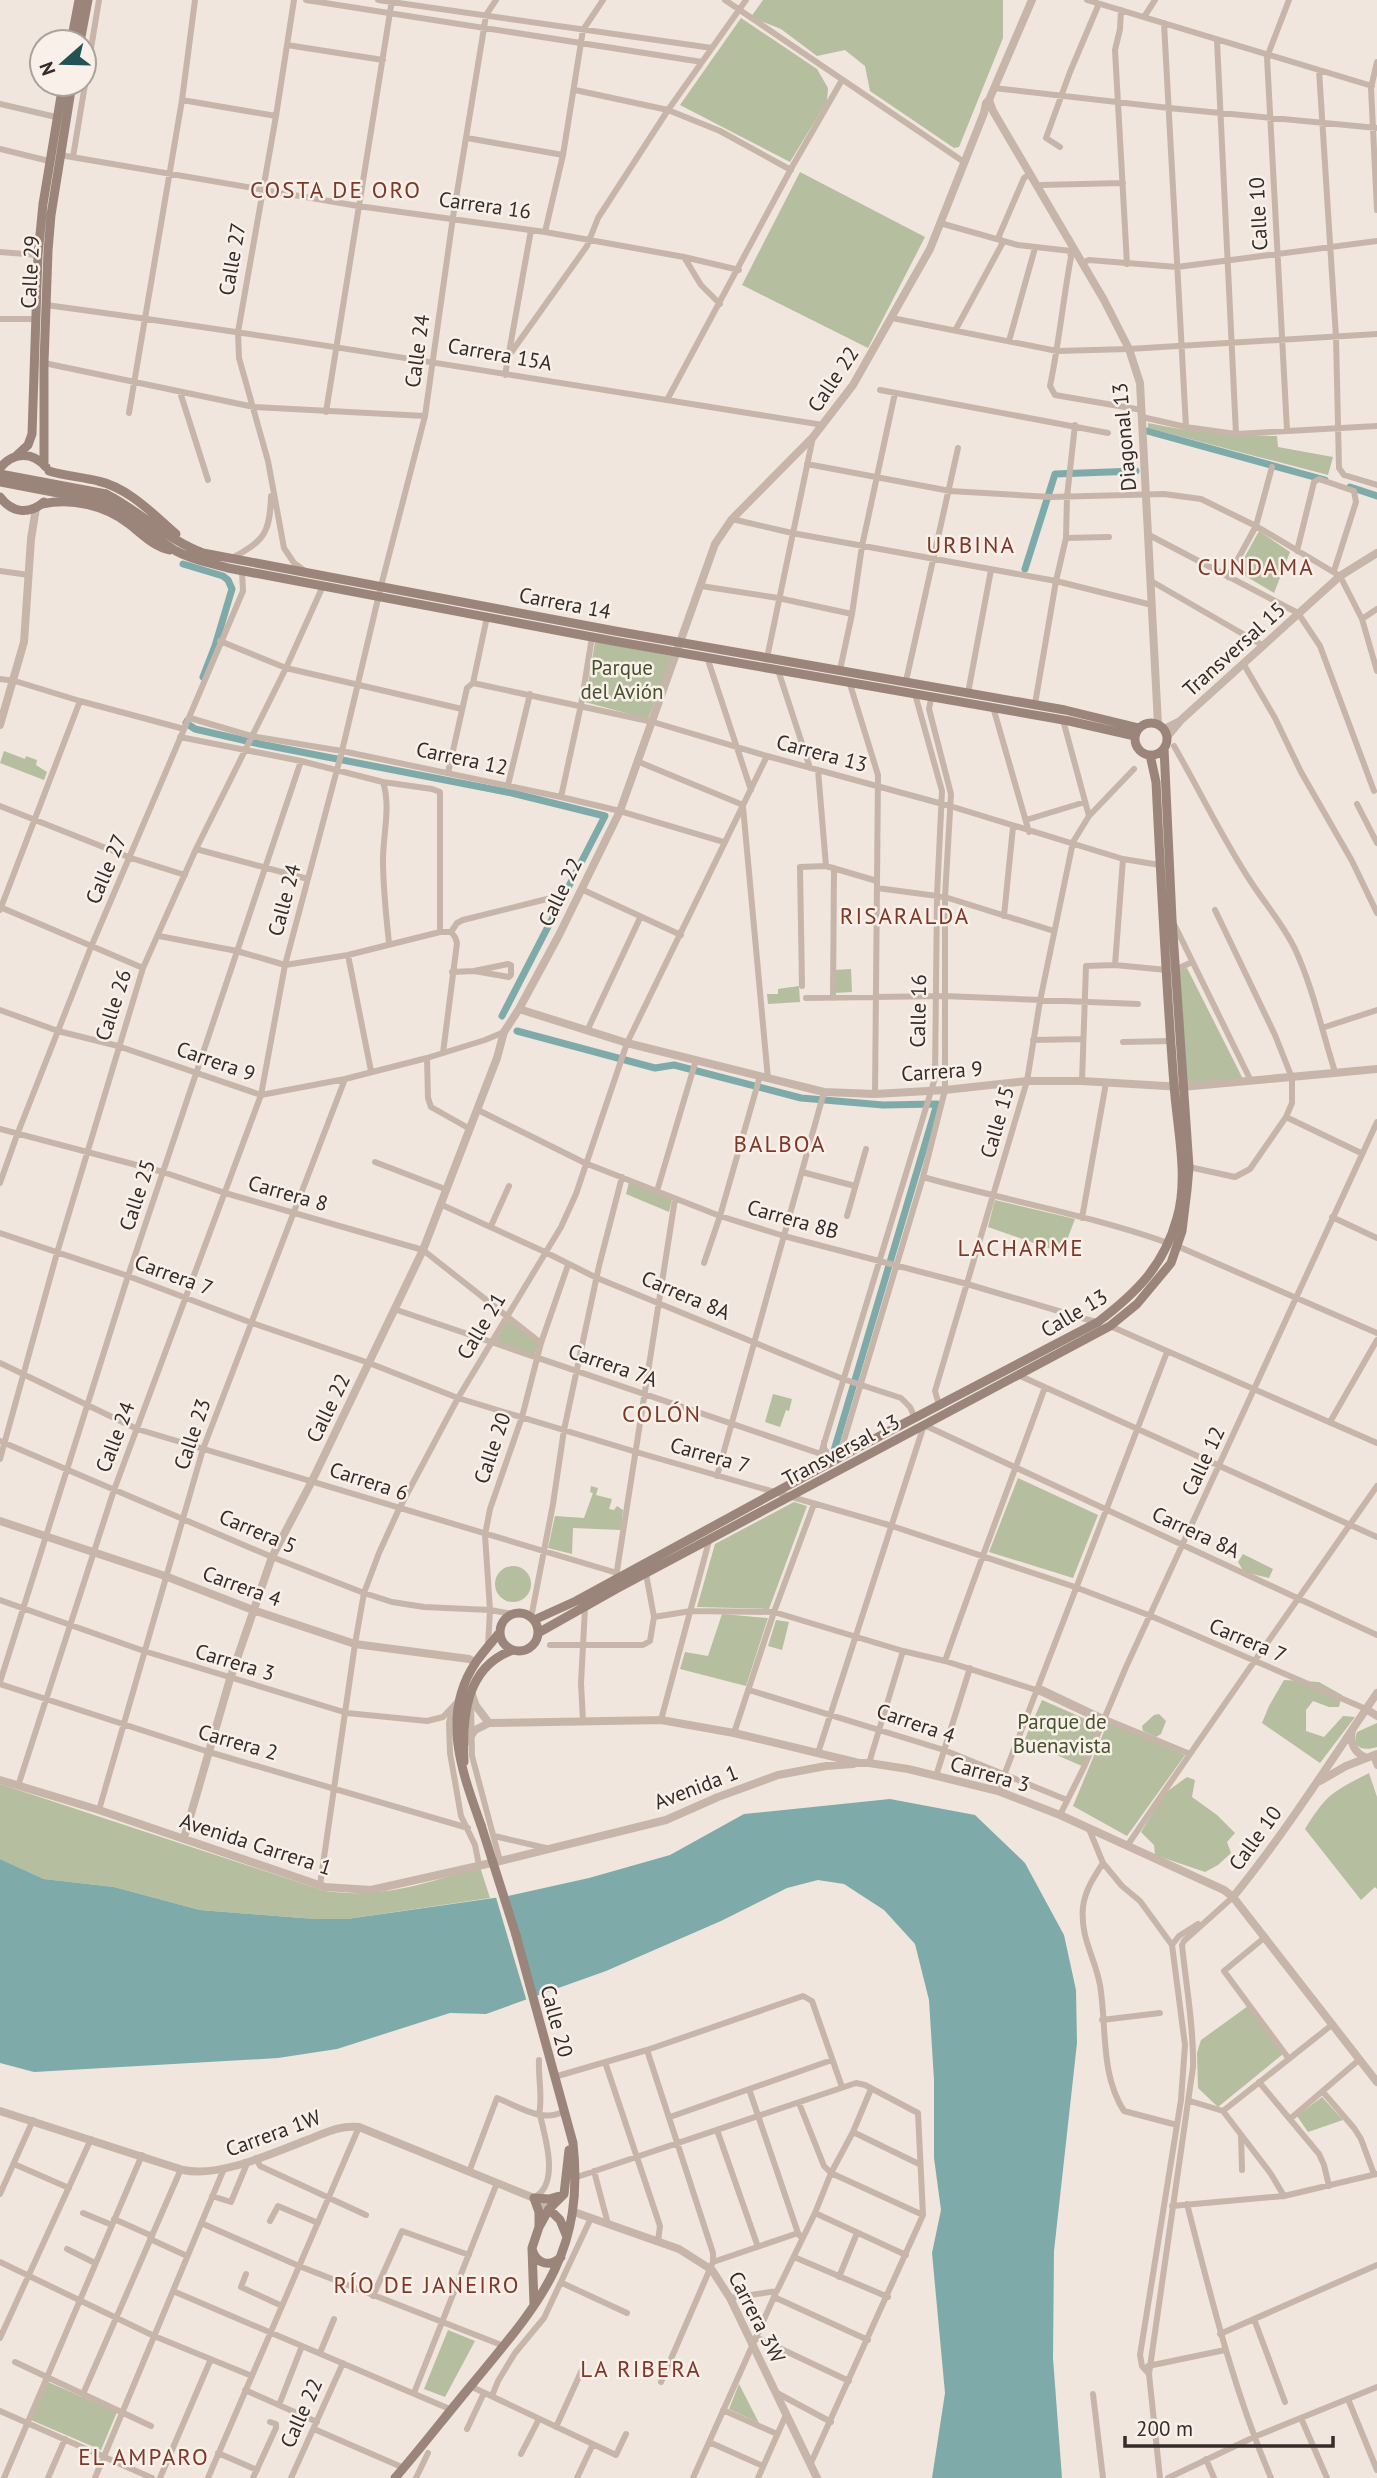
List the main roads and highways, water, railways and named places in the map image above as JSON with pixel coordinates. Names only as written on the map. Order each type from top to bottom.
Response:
[{"type":"main road","points":[[74,28],[79,0]]},
{"type":"main road","points":[[83,28],[88,0]]},
{"type":"main road","name":"Calle 29","points":[[0,468],[28,445],[32,434],[38,255],[49,161],[60,98]]},
{"type":"main road","name":"Calle 29","points":[[39,506],[50,493],[51,486],[47,468],[44,363],[46,305],[51,215],[70,98]]},
{"type":"main road","points":[[0,458],[31,456],[47,468],[99,481],[125,493],[193,550]]},
{"type":"main road","name":"Carrera 14","points":[[0,474],[122,502],[193,550],[310,574],[487,617],[592,637],[767,658],[906,681],[1035,704],[1137,732]]},
{"type":"main road","name":"Carrera 14","points":[[0,482],[105,498],[176,551],[200,561],[242,571],[323,586],[380,591],[680,647],[707,657],[1137,732]]},
{"type":"main road","points":[[0,497],[14,509],[29,510],[61,501],[106,510],[159,547],[176,551]]},
{"type":"main road","points":[[1148,723],[1163,730],[1169,747],[1150,755],[1139,749],[1137,732],[1148,723]]},
{"type":"main road","name":"Calle 13","points":[[533,1619],[576,1601],[616,1576],[1098,1322],[1141,1286],[1173,1245],[1182,1231],[1189,1167],[1171,1041],[1169,747]]},
{"type":"main road","name":"Calle 13","points":[[1150,755],[1156,782],[1160,865],[1171,970],[1181,1167],[1181,1198],[1171,1263],[1152,1287]]},
{"type":"main road","name":"Transversal 13","points":[[538,1633],[1110,1326],[1137,1304],[1152,1287]]},
{"type":"main road","points":[[466,1781],[457,1748],[456,1718],[459,1700],[475,1662],[500,1632],[503,1621],[513,1614],[523,1613],[533,1619],[538,1633],[530,1648],[519,1652],[504,1643],[500,1632]]},
{"type":"main road","points":[[466,1781],[463,1746],[465,1712],[471,1692],[490,1662],[513,1650]]},
{"type":"main road","name":"Calle 20","points":[[396,2478],[504,2346],[555,2274],[575,2212],[577,2177],[573,2143],[516,1935],[466,1781]]},
{"type":"main road","name":"Calle 20","points":[[564,2110],[569,2154],[564,2194]]},
{"type":"main road","points":[[539,2227],[539,2212],[534,2198],[549,2199],[564,2194]]},
{"type":"main road","points":[[534,2305],[532,2248],[539,2227],[549,2210],[564,2194]]},
{"type":"main road","points":[[549,2210],[564,2227],[567,2241]]},
{"type":"main road","points":[[532,2248],[535,2257],[542,2262],[555,2262],[562,2256]]},
{"type":"water","points":[[890,1799],[975,1815],[1025,1863],[1064,1935],[1076,1990],[1077,2043],[1054,2251],[1053,2358],[1062,2478],[932,2478],[945,2393],[932,2253],[941,2210],[934,2158],[934,2080],[929,2000],[915,1944],[884,1910],[844,1884],[818,1880],[787,1888],[721,1921],[606,1971],[486,2014],[450,2013],[337,2049],[278,2058],[34,2072],[0,2063],[0,1859],[44,1879],[114,1887],[200,1910],[347,1919],[508,1896],[589,1878],[670,1855],[744,1814]]},
{"type":"waterway","points":[[1147,431],[1325,480]]},
{"type":"waterway","points":[[1025,569],[1055,474],[1136,471]]},
{"type":"waterway","points":[[1350,487],[1377,496]]},
{"type":"waterway","points":[[183,564],[223,576],[232,589],[203,677]]},
{"type":"waterway","points":[[187,721],[186,723],[195,729],[260,744],[512,793],[605,816],[502,1016]]},
{"type":"waterway","points":[[517,1031],[655,1068],[674,1065],[801,1098],[883,1105],[937,1104],[833,1454]]},
{"type":"district","name":"COSTA DE ORO","points":[[336,189]]},
{"type":"district","name":"URBINA","points":[[971,544]]},
{"type":"district","name":"CUNDAMA","points":[[1256,566]]},
{"type":"district","name":"RISARALDA","points":[[905,915]]},
{"type":"district","name":"BALBOA","points":[[780,1143]]},
{"type":"district","name":"LACHARME","points":[[1021,1247]]},
{"type":"district","name":"COLÓN","points":[[662,1413]]},
{"type":"district","name":"RÍO DE JANEIRO","points":[[427,2284]]},
{"type":"district","name":"LA RIBERA","points":[[641,2368]]},
{"type":"district","name":"EL AMPARO","points":[[144,2456]]},
{"type":"park label","name":"Parque del Avión","points":[[622,679]]},
{"type":"park label","name":"Parque de Buenavista","points":[[1062,1733]]}]
